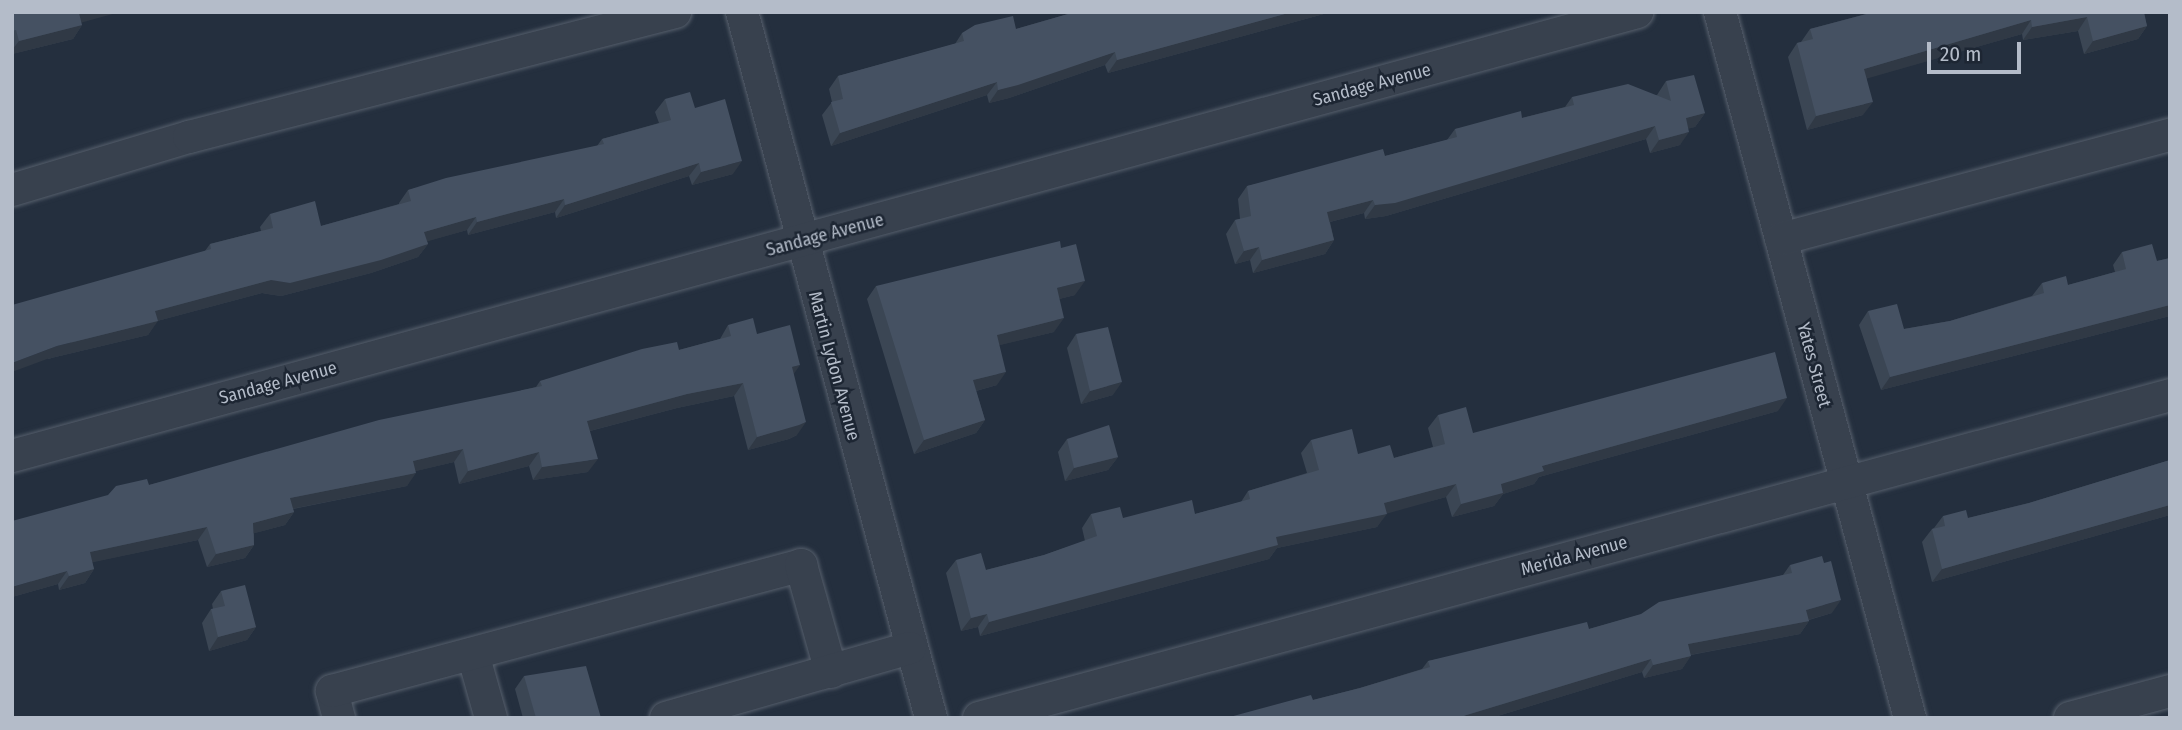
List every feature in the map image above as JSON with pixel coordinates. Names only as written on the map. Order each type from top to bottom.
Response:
[{"type":"street","points":[[12,190],[189,137],[675,12]]},
{"type":"street","name":"Martin Lydon Avenue","points":[[742,12],[800,242],[931,718]]},
{"type":"street","name":"Sandage Avenue","points":[[12,456],[1637,12]]},
{"type":"street","name":"Yates Street","points":[[1720,12],[1910,718]]},
{"type":"street","points":[[1781,239],[2170,135]]},
{"type":"street","name":"Merida Avenue","points":[[979,718],[2170,395]]},
{"type":"street","points":[[339,718],[332,691],[801,565],[831,672]]},
{"type":"street","points":[[666,718],[910,648]]},
{"type":"street","points":[[473,653],[491,718]]},
{"type":"street","points":[[2070,718],[2170,691]]},
{"type":"building","points":[[12,12],[81,12],[82,25],[19,41],[16,30],[12,31]]},
{"type":"building","points":[[1075,12],[1292,12],[1117,60],[1115,52],[998,90],[997,82],[840,133],[831,102],[843,99],[838,76],[964,41],[962,33],[975,25],[1013,16],[1016,29]]},
{"type":"building","points":[[1874,12],[2144,12],[2147,26],[2093,41],[2087,17],[2032,27],[2031,20],[1864,69],[1873,102],[1816,116],[1797,43],[1813,39],[1810,29]]},
{"type":"building","points":[[1694,75],[1705,113],[1686,118],[1689,132],[1659,140],[1655,126],[1395,203],[1375,205],[1373,200],[1327,212],[1334,240],[1262,260],[1259,247],[1244,251],[1235,220],[1251,216],[1247,186],[1383,149],[1385,156],[1457,137],[1455,129],[1521,111],[1522,118],[1574,105],[1572,97],[1628,84],[1671,101],[1666,81]]},
{"type":"building","points":[[690,92],[695,108],[725,99],[742,161],[701,172],[699,163],[565,205],[564,199],[477,222],[476,217],[424,232],[428,244],[381,260],[290,283],[271,280],[155,311],[158,321],[57,346],[12,363],[12,305],[211,249],[210,244],[273,228],[270,214],[315,201],[321,226],[411,201],[408,190],[446,178],[604,144],[602,139],[671,120],[665,99]]},
{"type":"building","points":[[1060,241],[1061,248],[1076,244],[1085,281],[1057,288],[1064,318],[997,335],[1006,372],[973,380],[985,420],[924,440],[876,286]]},
{"type":"building","points":[[2152,244],[2157,261],[2170,258],[2170,305],[1890,377],[1868,311],[1897,304],[1904,329],[1950,321],[2044,293],[2042,283],[2066,276],[2068,285],[2126,269],[2122,252]]},
{"type":"building","points":[[753,318],[757,334],[790,325],[800,365],[792,367],[806,422],[757,437],[743,383],[687,394],[587,421],[598,459],[542,467],[539,452],[468,471],[463,449],[413,461],[416,473],[290,498],[294,512],[253,523],[254,545],[216,554],[207,527],[90,552],[94,569],[69,576],[67,571],[12,587],[12,521],[108,495],[116,486],[147,479],[149,485],[379,420],[542,386],[540,381],[642,349],[677,342],[679,350],[731,336],[728,325]]},
{"type":"building","points":[[1108,327],[1122,382],[1090,391],[1076,334]]},
{"type":"building","points":[[1775,352],[1787,398],[1542,466],[1544,471],[1501,484],[1503,493],[1461,504],[1456,484],[1384,503],[1387,514],[1276,537],[1278,545],[989,622],[987,614],[971,618],[956,560],[981,553],[986,570],[1044,555],[1097,536],[1091,514],[1120,507],[1123,518],[1192,500],[1195,514],[1250,499],[1248,491],[1319,470],[1311,440],[1352,429],[1358,454],[1390,445],[1394,458],[1445,444],[1438,415],[1466,407],[1473,433]]},
{"type":"building","points":[[1109,425],[1118,457],[1074,468],[1067,439]]},
{"type":"building","points":[[2170,460],[2170,505],[1942,569],[1932,529],[1945,526],[1943,516],[1966,510],[1968,518],[2029,503]]},
{"type":"building","points":[[1822,556],[1824,563],[1831,561],[1841,600],[1806,610],[1809,621],[1688,644],[1691,656],[1653,665],[1651,659],[1457,718],[1226,718],[1311,695],[1313,700],[1360,688],[1430,667],[1428,661],[1587,622],[1589,629],[1641,614],[1659,602],[1792,573],[1790,565]]},
{"type":"building","points":[[245,585],[256,627],[218,637],[211,609],[225,606],[221,591]]},
{"type":"building","points":[[586,666],[601,718],[536,718],[524,676]]}]
